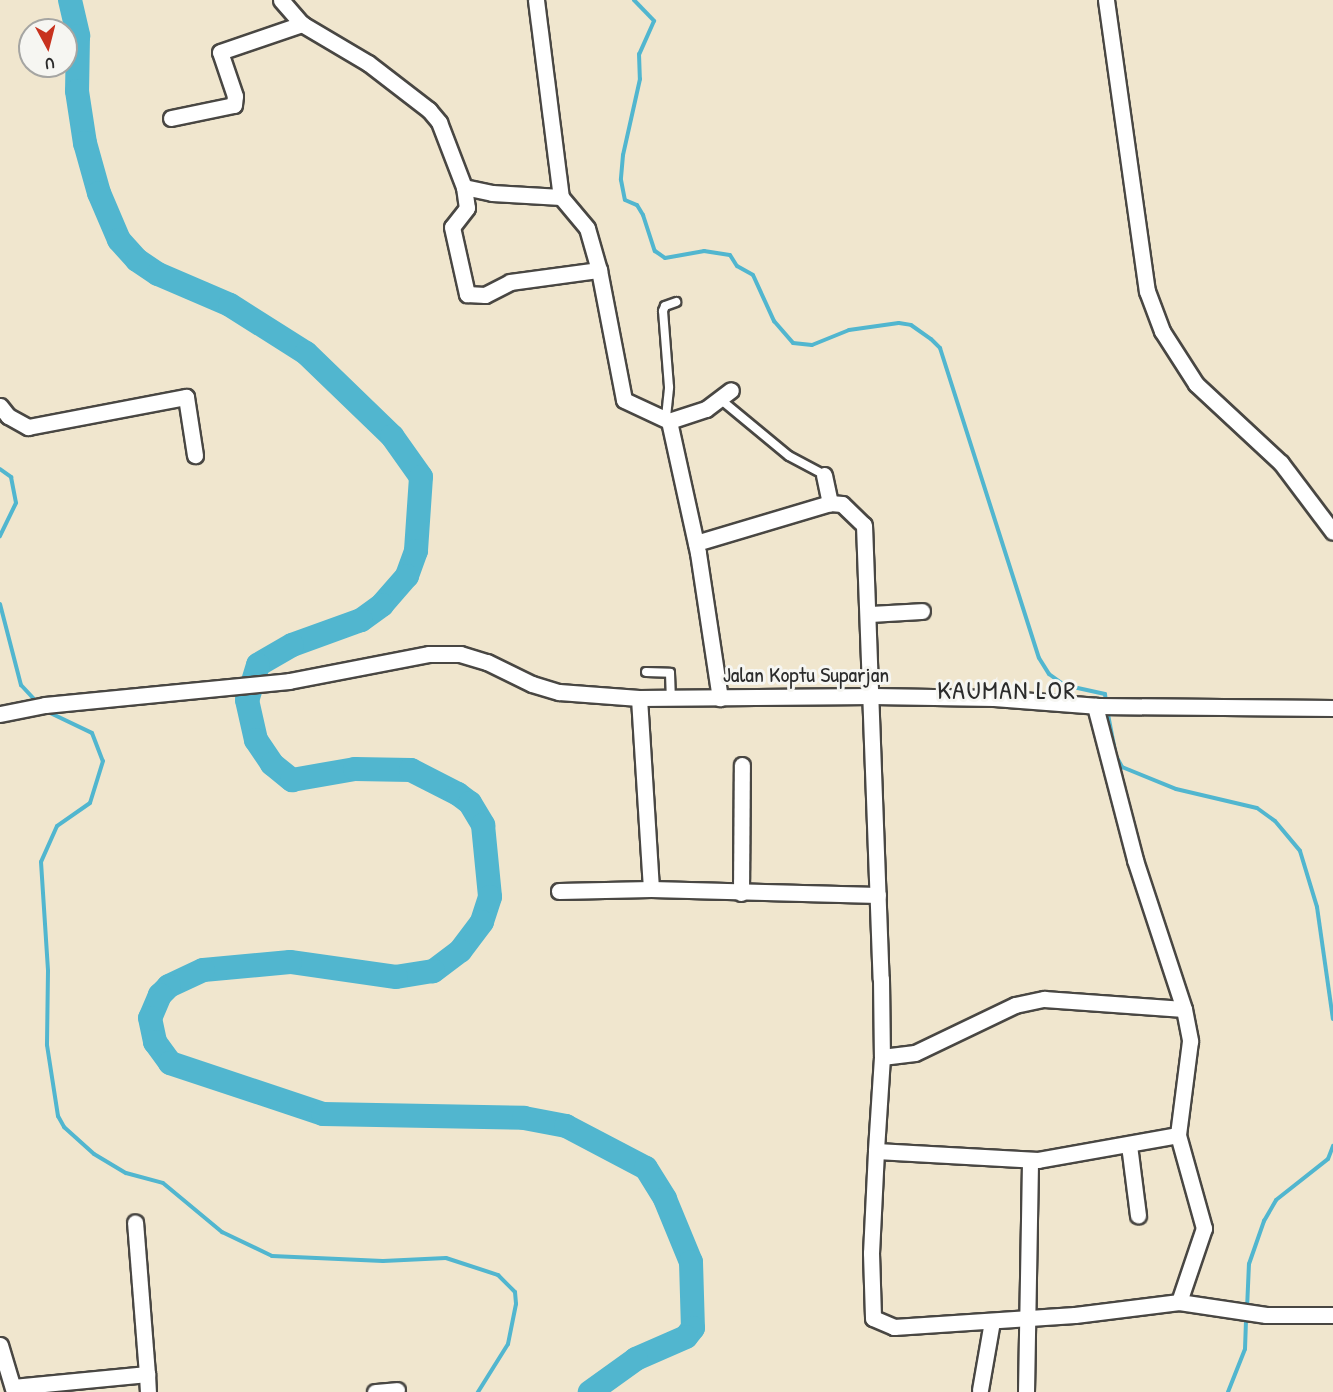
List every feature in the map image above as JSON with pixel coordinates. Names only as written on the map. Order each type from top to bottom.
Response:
[{"type":"street","points":[[281,0],[302,24],[368,63],[424,104],[439,122],[464,187],[467,208],[452,227],[467,294],[485,295],[510,282],[599,270]]},
{"type":"street","points":[[536,0],[561,197],[586,228],[599,270],[624,400],[667,419],[706,409],[725,394]]},
{"type":"street","points":[[1106,0],[1148,291],[1162,331],[1196,384],[1281,462],[1333,532]]},
{"type":"street","points":[[171,118],[230,108],[235,96],[219,52],[302,24]]},
{"type":"street","points":[[464,187],[492,193],[561,197]]},
{"type":"street","points":[[0,406],[8,416],[28,427],[186,397],[195,455]]},
{"type":"street","points":[[667,419],[696,543],[720,698]]},
{"type":"street","points":[[824,475],[830,503]]},
{"type":"street","points":[[696,543],[830,503],[842,504],[864,525],[873,696],[882,1057],[871,1252],[873,1318],[894,1327],[1029,1319],[1179,1302],[1266,1315],[1333,1315]]},
{"type":"street","points":[[869,614],[922,610]]},
{"type":"street","name":"Jalan Koptu Suparjan","points":[[0,714],[45,705],[190,693],[289,681],[429,654],[460,654],[559,692],[639,698],[873,696],[994,698],[1097,706],[1333,708]]},
{"type":"street","points":[[639,698],[651,889]]},
{"type":"street","points":[[1097,706],[1135,860],[1184,1009],[1190,1041],[1178,1135],[1204,1228],[1179,1302]]},
{"type":"street","points":[[741,893],[742,765]]},
{"type":"street","points":[[559,891],[651,889],[878,895]]},
{"type":"street","points":[[882,1057],[915,1053],[1015,1005],[1044,999],[1184,1009]]},
{"type":"street","points":[[876,1151],[1030,1160],[1178,1135]]},
{"type":"street","points":[[1129,1145],[1132,1194],[1138,1215]]},
{"type":"street","points":[[1026,1392],[1030,1160]]},
{"type":"street","points":[[135,1222],[148,1392]]},
{"type":"street","points":[[980,1390],[992,1321]]},
{"type":"street","points":[[0,1345],[14,1390],[147,1374]]},
{"type":"street","points":[[375,1392],[397,1390]]},
{"type":"lane","points":[[667,419],[669,387],[663,311],[665,306],[676,302]]},
{"type":"lane","points":[[725,394],[789,456],[824,475]]},
{"type":"lane","points":[[646,672],[670,673],[671,697]]},
{"type":"waterway","points":[[70,0],[78,36],[77,91],[85,143],[99,193],[119,240],[137,260],[158,274],[230,305],[306,353],[392,436],[421,477],[416,551],[407,576],[382,605],[361,620],[292,645],[258,665],[247,700],[256,740],[272,764],[292,780],[355,769],[411,770],[458,794],[470,803],[483,825],[490,897],[482,922],[460,951],[433,971],[396,977],[290,962],[203,970],[169,986],[160,995],[150,1018],[155,1042],[170,1063],[323,1114],[524,1118],[566,1126],[646,1168],[665,1199],[691,1262],[693,1328],[686,1337],[636,1359],[590,1392]]},
{"type":"waterway","points":[[634,0],[654,21],[639,54],[640,79],[623,155],[621,180],[625,200],[637,205],[643,215],[655,251],[665,258],[704,251],[730,255],[737,266],[753,275],[774,321],[793,343],[812,345],[849,330],[899,323],[911,325],[931,339],[940,348],[1039,658],[1049,674],[1064,685],[1105,694],[1106,702]]},
{"type":"waterway","points":[[0,469],[11,477],[16,503],[0,536]]},
{"type":"waterway","points":[[0,604],[21,685],[37,702]]},
{"type":"waterway","points":[[1107,709],[1116,756],[1122,767],[1176,789],[1257,808],[1275,821],[1300,851],[1317,907],[1333,1019]]},
{"type":"waterway","points":[[44,710],[92,733],[103,761],[90,803],[57,826],[41,862],[48,971],[47,1045],[58,1116],[64,1127],[94,1154],[126,1173],[163,1183],[222,1232],[272,1256],[383,1261],[446,1258],[498,1275],[515,1292],[516,1304],[508,1344],[478,1392]]},
{"type":"waterway","points":[[1247,1309],[1249,1264],[1264,1221],[1276,1200],[1328,1159],[1333,1146]]},
{"type":"waterway","points":[[1228,1392],[1245,1349],[1246,1316]]},
{"type":"district","name":"KAUMAN LOR","points":[[1007,690]]}]
